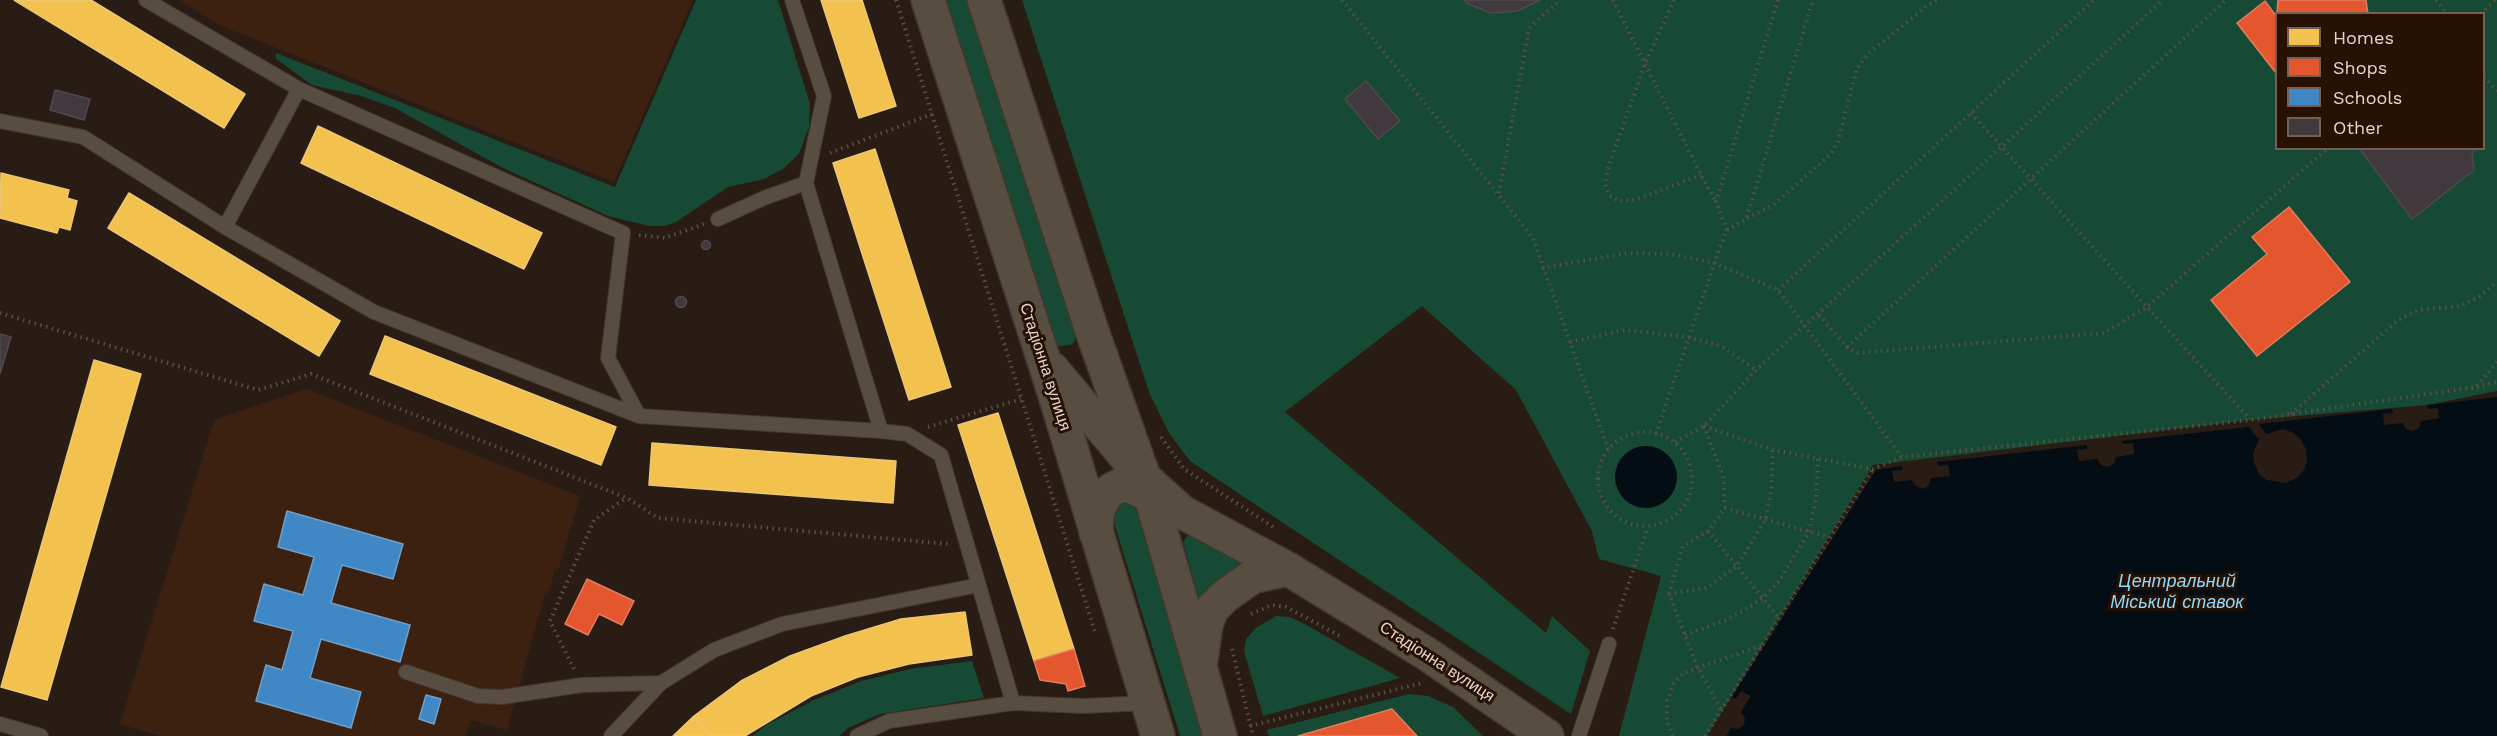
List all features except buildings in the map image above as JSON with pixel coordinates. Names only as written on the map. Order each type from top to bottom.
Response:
[{"type":"street","name":"Стадіонна вулиця","points":[[927,0],[1043,359],[1158,736]]},
{"type":"street","points":[[990,3],[1092,332],[1147,487],[1200,668],[1235,731]]},
{"type":"street","points":[[1043,359],[1147,487]]},
{"type":"street","name":"Стадіонна вулиця","points":[[1096,532],[1097,513],[1103,498],[1111,490],[1121,485],[1147,487],[1182,512],[1288,569],[1427,654],[1547,736]]},
{"type":"street","points":[[1200,668],[1206,625],[1212,609],[1225,596],[1252,577],[1288,569]]},
{"type":"lane","points":[[146,0],[299,89],[623,233],[608,358],[639,416]]},
{"type":"lane","points":[[792,0],[824,96],[806,183],[881,431]]},
{"type":"lane","points":[[225,227],[299,89]]},
{"type":"lane","points":[[0,121],[83,137],[225,227],[374,312],[639,416],[907,434],[941,455],[1013,703]]},
{"type":"lane","points":[[718,219],[764,198],[806,183]]},
{"type":"lane","points":[[611,736],[661,683],[714,650],[782,624],[979,585]]},
{"type":"lane","points":[[1579,736],[1609,644]]},
{"type":"lane","points":[[406,672],[478,696],[502,697],[582,685],[661,683]]},
{"type":"lane","points":[[857,736],[889,721],[1013,703],[1083,706],[1148,703]]},
{"type":"lane","points":[[0,724],[41,736]]},
{"type":"path","points":[[896,0],[1096,636]]},
{"type":"path","points":[[1342,0],[1533,238],[1608,449]]},
{"type":"path","points":[[1498,194],[1529,28],[1560,0]]},
{"type":"path","points":[[1613,0],[1716,202],[1727,230]]},
{"type":"path","points":[[1674,0],[1645,64],[1607,171],[1605,185],[1609,195],[1619,201],[1635,201],[1701,175]]},
{"type":"path","points":[[1716,202],[1778,0]]},
{"type":"path","points":[[1746,219],[1813,0]]},
{"type":"path","points":[[1656,434],[1687,337],[1727,230],[1772,206],[1830,155],[1838,142],[1857,68],[1869,53],[1928,5],[1939,0]]},
{"type":"path","points":[[1778,290],[2094,0]]},
{"type":"path","points":[[1675,442],[1704,426],[1756,370],[2163,0]]},
{"type":"path","points":[[1847,347],[2226,0]]},
{"type":"path","points":[[2483,12],[2495,0]]},
{"type":"path","points":[[2485,77],[2497,91]]},
{"type":"path","points":[[1971,113],[2250,420]]},
{"type":"path","points":[[812,159],[932,114]]},
{"type":"path","points":[[1818,315],[1847,347],[1858,353],[2104,333],[2147,307],[2326,150]]},
{"type":"path","points":[[623,233],[665,238],[718,219]]},
{"type":"path","points":[[1542,268],[1628,253],[1670,254],[1714,263],[1778,290],[1902,457]]},
{"type":"path","points":[[2290,415],[2398,321],[2418,310],[2461,306],[2480,296],[2497,282]]},
{"type":"path","points":[[0,313],[258,390],[311,374],[627,498],[658,518],[968,546]]},
{"type":"path","points":[[1570,342],[1625,330],[1687,337],[1721,346],[1756,370]]},
{"type":"path","points":[[2476,387],[2497,362]]},
{"type":"path","points":[[1704,426],[1773,450],[1872,469],[1902,457],[2290,415],[2497,382]]},
{"type":"path","points":[[907,434],[1021,399]]},
{"type":"path","points":[[1704,426],[1723,476],[1725,508],[1708,531],[1683,546],[1669,594],[1697,666],[1721,710]]},
{"type":"path","points":[[1155,428],[1184,469],[1284,534]]},
{"type":"path","points":[[1637,432],[1656,434],[1675,442],[1691,467],[1692,485],[1687,502],[1679,513],[1667,522],[1648,527],[1633,526],[1618,519],[1599,495],[1597,480],[1599,464],[1608,449],[1622,437],[1637,432]]},
{"type":"path","points":[[1669,594],[1706,588],[1737,566],[1765,520],[1771,492],[1773,450]]},
{"type":"path","points":[[1685,635],[1726,620],[1763,598],[1790,565],[1809,532],[1816,500],[1818,459]]},
{"type":"path","points":[[1705,736],[1872,469]]},
{"type":"path","points":[[582,685],[550,621],[594,520],[627,498]]},
{"type":"path","points":[[1725,508],[1829,537]]},
{"type":"path","points":[[1609,644],[1648,527]]},
{"type":"path","points":[[1708,531],[1779,618]]},
{"type":"path","points":[[1245,618],[1259,609],[1272,605],[1286,607],[1346,639]]},
{"type":"path","points":[[1229,640],[1235,731]]},
{"type":"path","points":[[1673,736],[1667,721],[1667,701],[1674,683],[1683,673],[1697,666],[1761,646]]},
{"type":"path","points":[[1235,731],[1426,682],[1416,676]]},
{"type":"path","points":[[1235,731],[1253,736]]},
{"type":"shaded area","points":[[179,0],[693,0],[614,182],[219,25]]},
{"type":"shaded area","points":[[306,389],[580,496],[558,571],[555,570],[548,593],[545,593],[507,730],[471,720],[466,736],[161,736],[120,724],[214,420]]},
{"type":"green space","points":[[696,0],[778,0],[810,104],[809,127],[799,154],[783,169],[764,179],[728,187],[676,222],[664,226],[649,226],[608,216],[503,168],[395,108],[361,96],[312,85],[276,59],[276,53],[615,187]]},
{"type":"green space","points":[[944,0],[969,0],[1076,333],[1074,342],[1070,345],[1058,346],[1053,340]]},
{"type":"green space","points":[[1022,0],[2497,0],[2497,391],[2427,405],[2250,420],[1873,465],[1707,736],[1619,736],[1661,576],[1599,559],[1592,531],[1516,390],[1422,306],[1285,412],[1546,633],[1552,616],[1590,651],[1571,714],[1190,461],[1169,433],[1149,392]]},
{"type":"green space","points":[[1116,500],[1138,500],[1208,736],[1180,736],[1110,510]]},
{"type":"green space","points":[[1188,535],[1239,561],[1243,567],[1200,604],[1183,542]]},
{"type":"green space","points":[[1276,616],[1289,617],[1301,622],[1400,678],[1263,716],[1244,651],[1246,639],[1256,628]]},
{"type":"green space","points":[[972,661],[984,698],[880,714],[848,728],[839,736],[752,736],[768,724],[814,700],[861,681],[910,669]]},
{"type":"green space","points":[[1409,694],[1428,696],[1453,707],[1483,736],[1269,736],[1267,730]]},
{"type":"water","name":"Центральний Міський ставок","points":[[2497,397],[2497,736],[1726,736],[1731,728],[1738,729],[1744,725],[1745,718],[1741,712],[1751,696],[1741,691],[1736,699],[1732,697],[1876,470],[1902,466],[1903,470],[1892,471],[1894,482],[1912,480],[1916,486],[1923,489],[1929,485],[1931,478],[1950,476],[1948,465],[1938,466],[1937,462],[2087,445],[2087,449],[2077,450],[2079,461],[2097,459],[2101,465],[2107,467],[2114,464],[2116,457],[2134,454],[2133,443],[2123,444],[2122,441],[2249,427],[2259,440],[2253,454],[2259,474],[2267,480],[2286,483],[2297,478],[2304,470],[2307,460],[2306,449],[2294,433],[2283,429],[2266,434],[2259,424],[2392,409],[2393,413],[2383,414],[2384,425],[2403,423],[2406,429],[2413,431],[2419,428],[2421,421],[2439,418],[2438,408],[2428,409],[2427,405]]},
{"type":"water","points":[[1646,446],[1658,448],[1668,455],[1675,465],[1677,477],[1675,489],[1668,499],[1658,506],[1646,508],[1634,506],[1624,499],[1617,489],[1615,477],[1617,465],[1624,455],[1634,448]]}]
